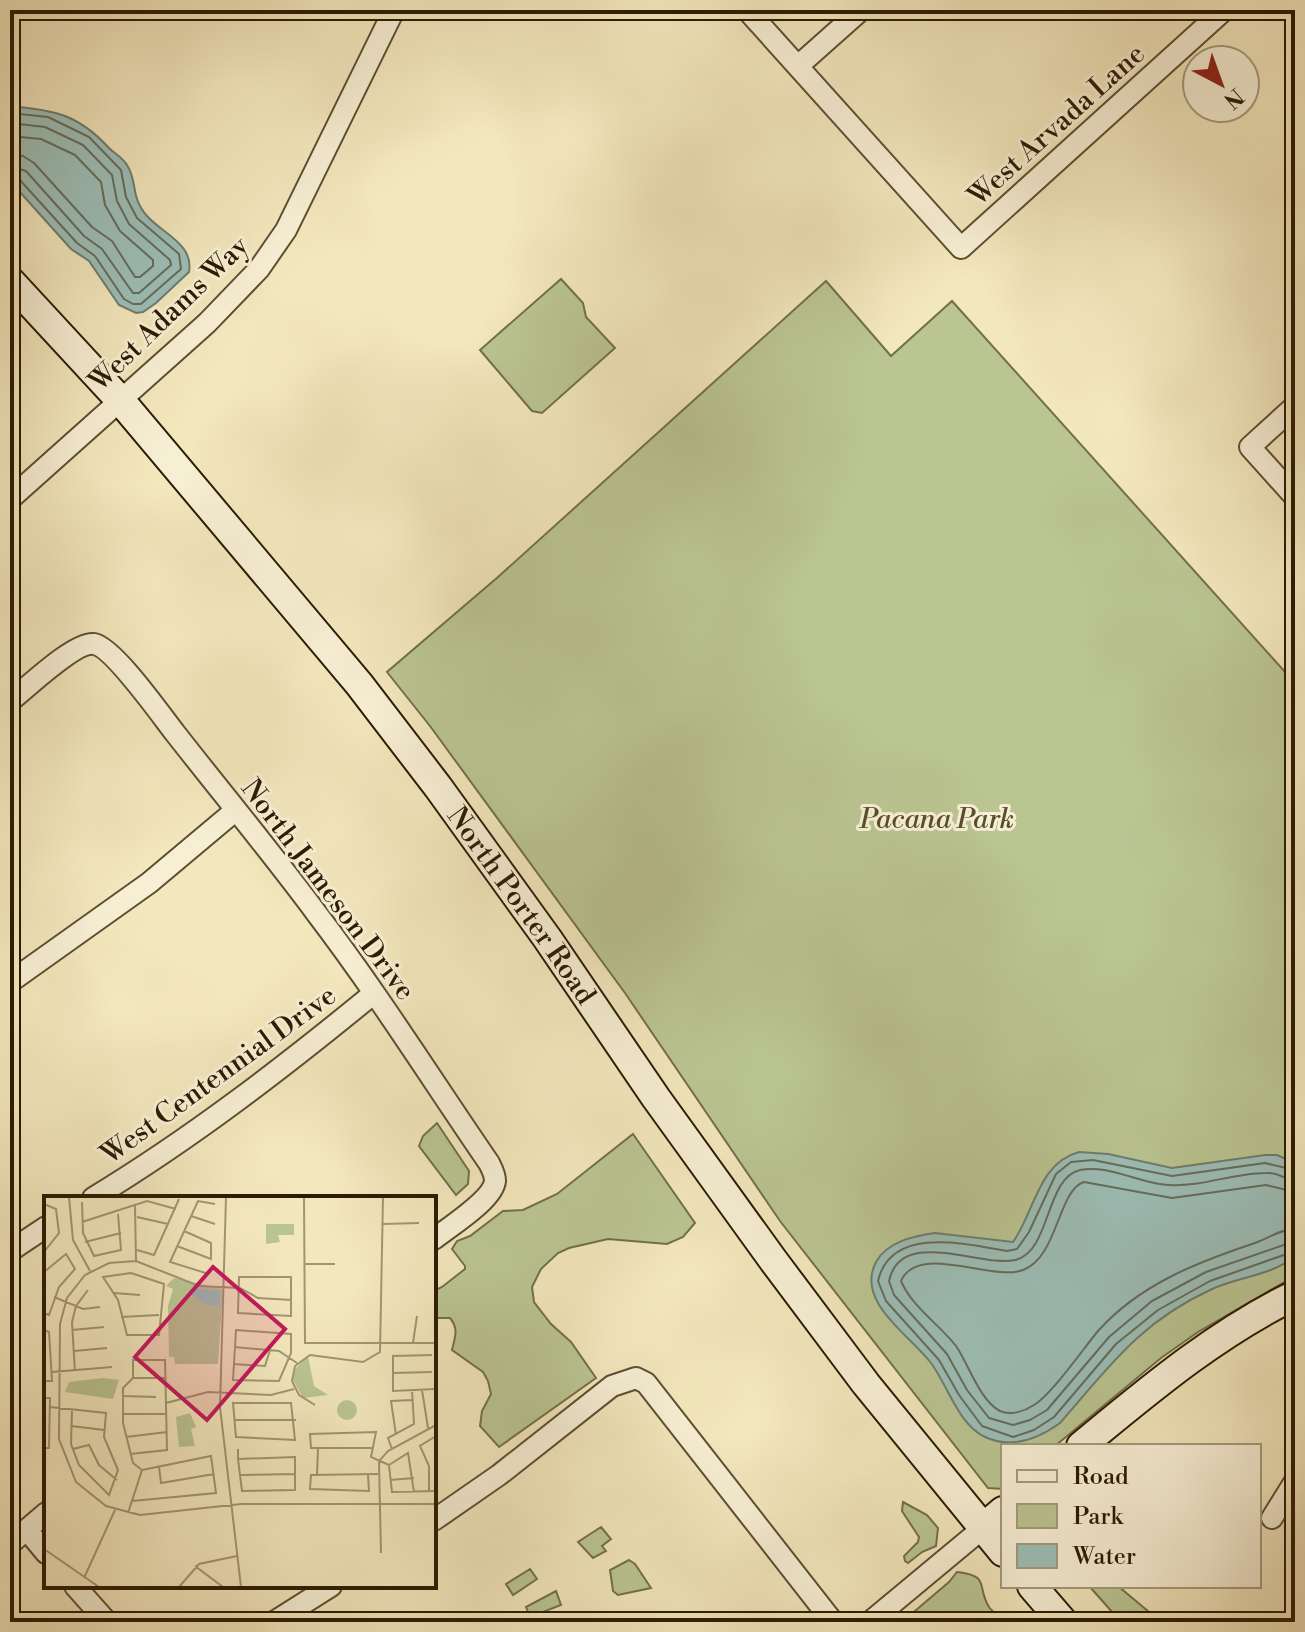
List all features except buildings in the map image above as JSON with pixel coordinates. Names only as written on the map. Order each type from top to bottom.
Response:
[{"type":"street","name":"West Adams Way","points":[[10,499],[237,293],[268,258],[286,230],[394,10]]},
{"type":"street","points":[[747,10],[798,66],[861,10]]},
{"type":"street","name":"West Arvada Lane","points":[[798,66],[961,248],[1224,10]]},
{"type":"street","name":"North Porter Road","points":[[10,281],[120,400],[359,684],[438,787],[773,1260],[866,1384],[993,1520],[1001,1546]]},
{"type":"street","points":[[1295,406],[1250,447],[1295,497]]},
{"type":"street","name":"North Jameson Drive","points":[[10,701],[71,651],[93,644],[112,656],[236,810],[318,915],[489,1163],[495,1185],[479,1204],[436,1237]]},
{"type":"street","points":[[10,982],[149,883],[236,810]]},
{"type":"street","name":"West Centennial Drive","points":[[96,1196],[206,1124],[306,1050],[373,994]]},
{"type":"street","points":[[10,1251],[44,1228]]},
{"type":"street","points":[[1083,1444],[1173,1370],[1221,1337],[1295,1295]]},
{"type":"street","points":[[436,1519],[499,1475],[612,1386],[636,1378],[646,1383],[833,1622]]},
{"type":"street","points":[[1272,1518],[1295,1481]]},
{"type":"street","points":[[10,1544],[44,1515]]},
{"type":"street","points":[[870,1622],[993,1520]]},
{"type":"street","points":[[27,1530],[44,1551]]},
{"type":"street","points":[[77,1588],[107,1622]]},
{"type":"street","points":[[274,1622],[328,1588]]},
{"type":"street","points":[[1034,1588],[1063,1622]]},
{"type":"green space","points":[[561,279],[583,303],[586,317],[615,348],[542,413],[532,411],[480,350]]},
{"type":"green space","name":"Pacana Park","points":[[826,281],[891,356],[952,301],[1295,683],[1295,1276],[1198,1332],[1161,1358],[1057,1444],[1001,1444],[1001,1489],[988,1488],[780,1221],[625,993],[387,672],[498,577]]},
{"type":"green space","points":[[437,1123],[469,1171],[468,1184],[456,1195],[419,1146],[423,1136]]},
{"type":"green space","points":[[633,1134],[695,1223],[683,1237],[667,1244],[608,1239],[569,1248],[558,1253],[541,1269],[532,1287],[534,1302],[551,1324],[571,1342],[596,1378],[499,1447],[480,1426],[482,1411],[491,1394],[488,1381],[483,1372],[452,1350],[455,1326],[450,1318],[436,1318],[436,1288],[442,1287],[465,1269],[452,1249],[457,1241],[470,1236],[503,1211],[523,1210],[557,1194]]},
{"type":"green space","points":[[903,1502],[927,1515],[938,1528],[936,1546],[908,1563],[904,1556],[919,1537],[902,1511]]},
{"type":"green space","points":[[601,1527],[611,1539],[602,1546],[606,1551],[593,1558],[578,1542]]},
{"type":"green space","points":[[629,1560],[651,1588],[618,1595],[613,1591],[610,1570]]},
{"type":"green space","points":[[530,1569],[537,1579],[513,1595],[506,1584]]},
{"type":"green space","points":[[957,1572],[979,1579],[985,1600],[1003,1622],[902,1622],[949,1582]]},
{"type":"green space","points":[[1091,1588],[1120,1588],[1161,1622],[1121,1622]]},
{"type":"green space","points":[[556,1591],[561,1605],[530,1617],[526,1607]]},
{"type":"water","points":[[10,106],[40,109],[64,116],[98,137],[127,165],[138,202],[147,216],[176,240],[187,254],[189,272],[143,312],[136,313],[119,305],[89,261],[71,249],[10,181]]},
{"type":"water","points":[[1079,1152],[1108,1154],[1172,1168],[1265,1155],[1277,1155],[1295,1163],[1295,1256],[1276,1268],[1210,1290],[1164,1317],[1110,1365],[1052,1429],[1014,1442],[985,1437],[961,1414],[931,1363],[888,1317],[873,1291],[871,1277],[876,1262],[887,1249],[918,1236],[935,1233],[1013,1242],[1054,1166]]}]
